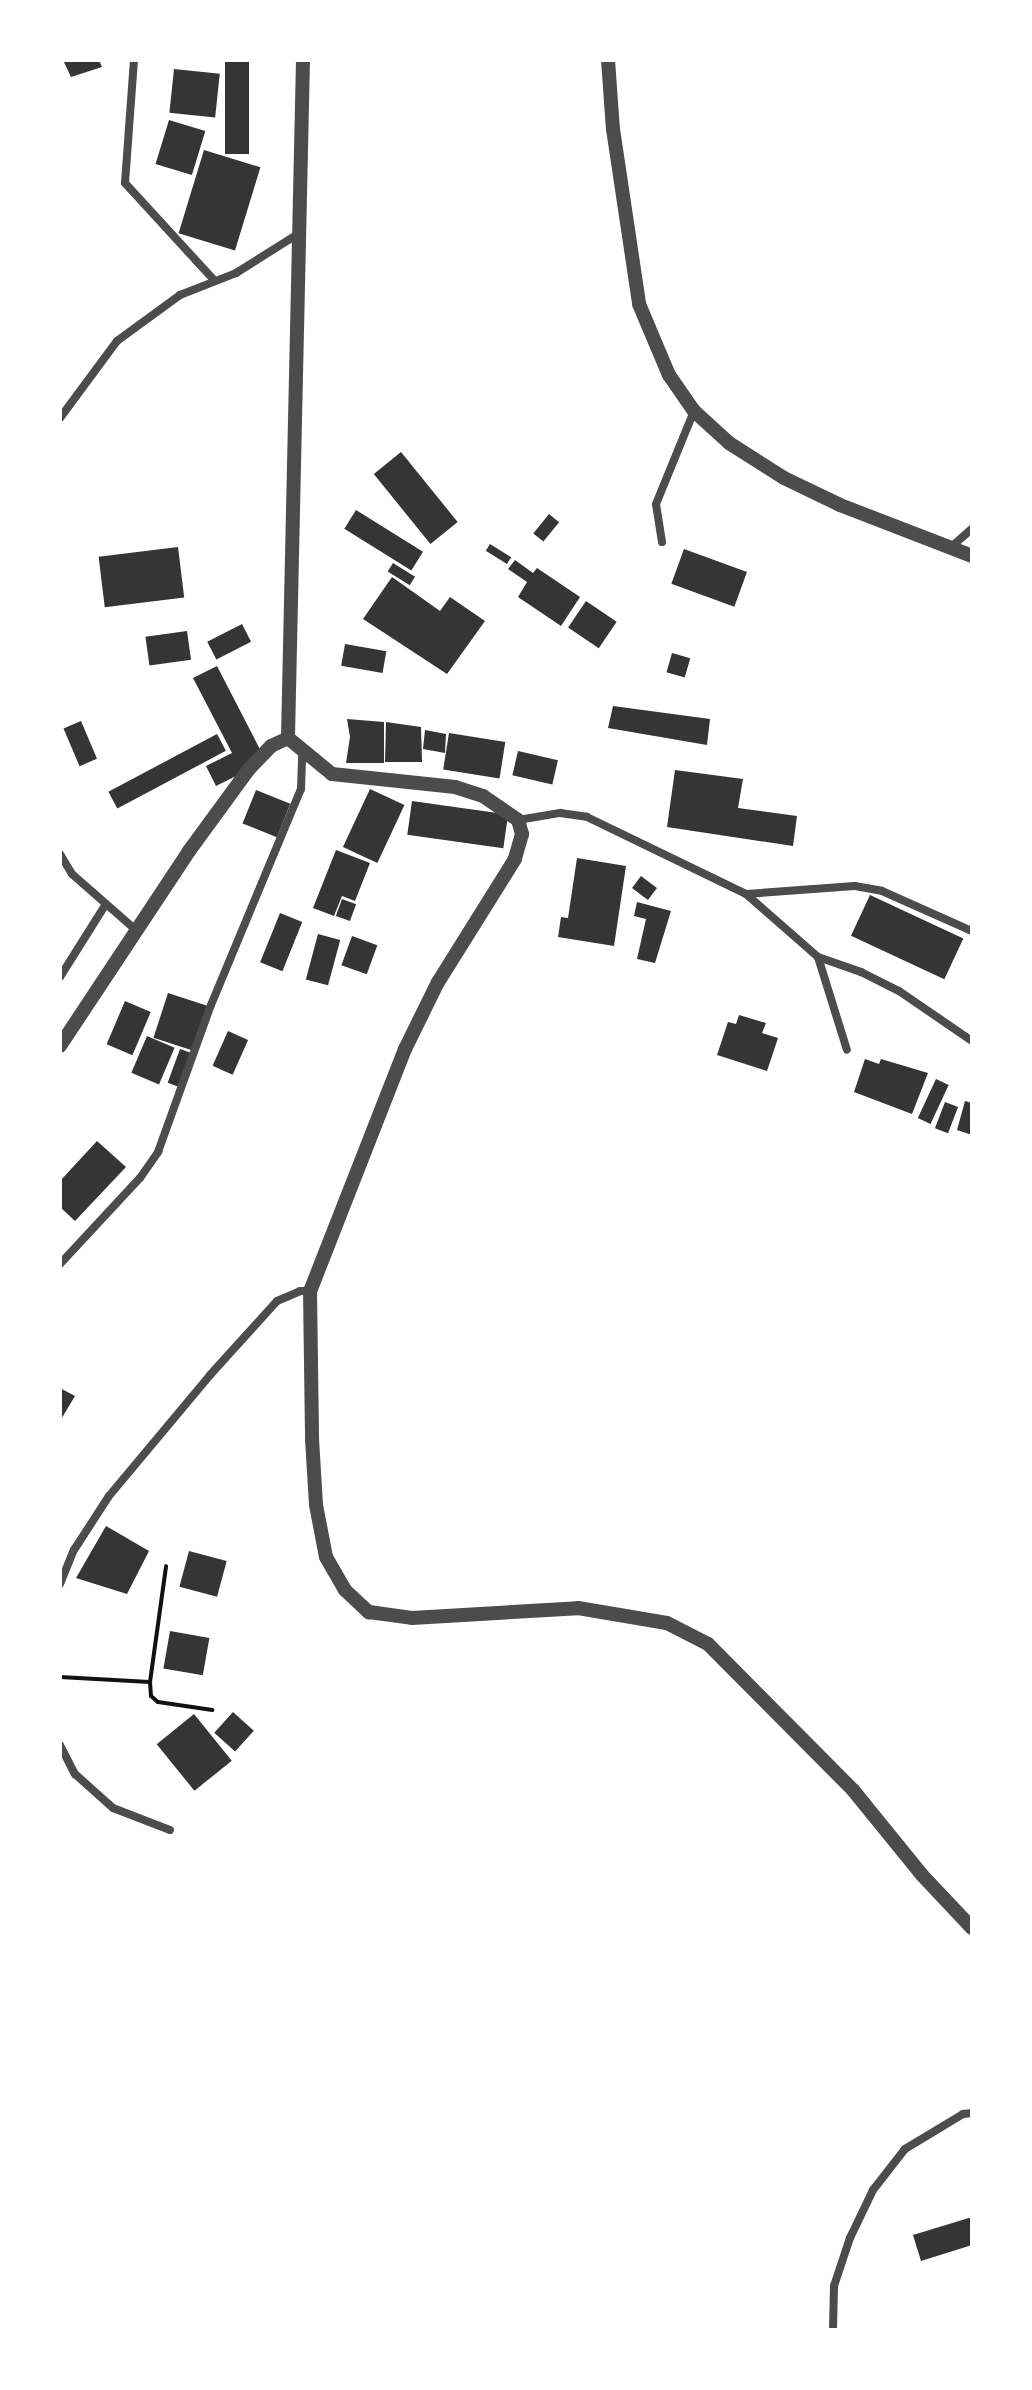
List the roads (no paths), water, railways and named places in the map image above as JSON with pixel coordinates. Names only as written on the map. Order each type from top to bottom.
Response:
[{"type":"street","points":[[134,60],[125,183],[214,280]]},
{"type":"street","points":[[303,60],[288,738],[332,774],[455,787],[483,796],[518,820],[522,834],[515,859],[438,982],[405,1049],[310,1291],[312,1439],[316,1505],[326,1557],[345,1590],[369,1612],[412,1618],[578,1608],[667,1623],[694,1637],[717,1654],[853,1790],[922,1875],[972,1928]]},
{"type":"street","points":[[608,60],[613,129],[639,304],[669,375],[694,411],[729,443],[784,478],[840,505],[972,556]]},
{"type":"street","points":[[60,418],[117,341],[180,295],[236,273],[300,234]]},
{"type":"street","points":[[662,542],[656,504],[694,411]]},
{"type":"street","points":[[951,547],[972,529]]},
{"type":"street","points":[[60,1046],[249,769],[271,746],[288,738]]},
{"type":"street","points":[[60,1264],[140,1178],[158,1152],[211,1005],[301,789],[302,752]]},
{"type":"street","points":[[518,820],[560,813],[587,817],[746,894],[818,957],[861,972],[899,991],[972,1041]]},
{"type":"street","points":[[60,854],[72,874],[137,931]]},
{"type":"street","points":[[746,894],[855,886],[882,891],[972,931]]},
{"type":"street","points":[[60,977],[106,904]]},
{"type":"street","points":[[818,957],[847,1050]]},
{"type":"street","points":[[60,1584],[74,1550],[109,1496],[210,1375],[277,1301],[300,1291],[310,1291]]},
{"type":"street","points":[[60,1745],[75,1774],[113,1808],[170,1830]]},
{"type":"street","points":[[833,2330],[834,2286],[850,2238],[873,2190],[905,2149],[963,2114],[972,2113]]}]
